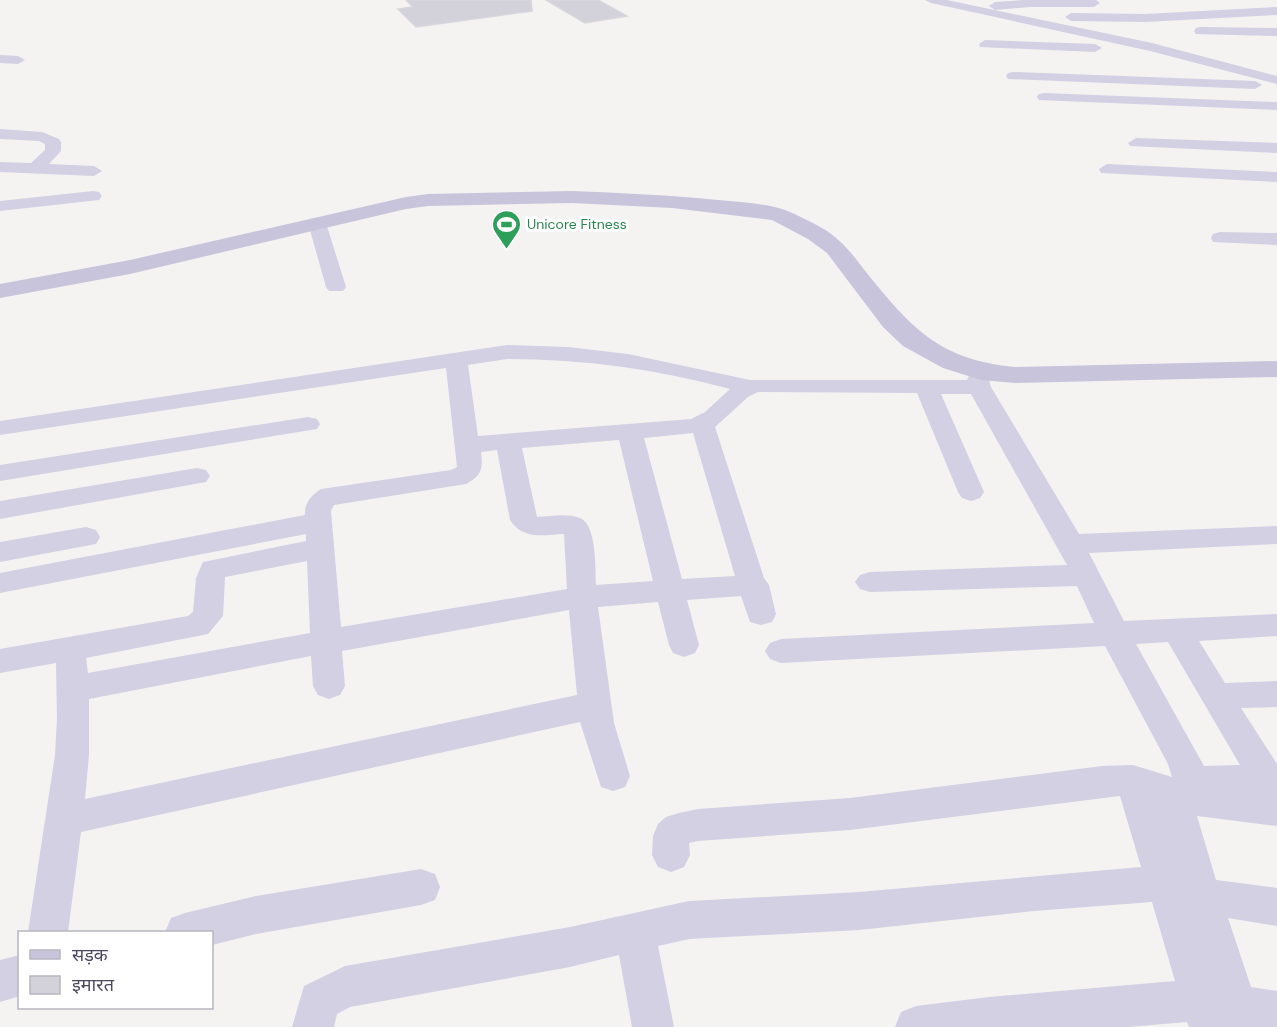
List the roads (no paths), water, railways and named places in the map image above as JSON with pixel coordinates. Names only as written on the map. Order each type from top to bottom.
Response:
[{"type":"street","points":[[931,0],[1169,51],[1277,81]]},
{"type":"street","points":[[1218,0],[1277,24]]},
{"type":"street","points":[[972,9],[1023,3],[1110,3]]},
{"type":"street","points":[[994,14],[1110,19],[1277,11]]},
{"type":"street","points":[[1037,23],[1187,36],[1227,43],[1199,16]]},
{"type":"street","points":[[1217,32],[1277,32]]},
{"type":"street","points":[[1116,40],[1187,36]]},
{"type":"street","points":[[986,44],[1169,51]]},
{"type":"street","points":[[0,59],[18,60]]},
{"type":"street","points":[[1177,67],[1235,69]]},
{"type":"street","points":[[1013,76],[1277,86]]},
{"type":"street","points":[[1249,85],[1276,107]]},
{"type":"street","points":[[1044,97],[1276,107]]},
{"type":"street","points":[[0,134],[42,137],[53,142],[53,151],[35,169]]},
{"type":"street","points":[[1136,143],[1277,148]]},
{"type":"street","points":[[0,167],[94,171]]},
{"type":"street","points":[[1107,169],[1277,177]]},
{"type":"street","points":[[0,206],[93,196]]},
{"type":"street","points":[[0,291],[130,267],[388,206],[428,200],[538,198],[672,202],[778,215],[816,234],[835,248],[892,321],[912,340],[953,362],[980,380],[1071,544],[1114,633],[1185,762],[1184,890]]},
{"type":"street","points":[[316,223],[336,287]]},
{"type":"street","points":[[1220,238],[1277,239]]},
{"type":"street","points":[[0,428],[507,352],[572,354],[666,367],[747,386],[926,387],[1015,375],[1277,369]]},
{"type":"street","points":[[329,686],[318,511],[322,500],[330,495],[456,478],[467,473],[470,467],[456,360]]},
{"type":"street","points":[[467,446],[679,429],[702,424],[715,418],[738,392],[747,386]]},
{"type":"street","points":[[926,387],[970,492]]},
{"type":"street","points":[[0,473],[308,424]]},
{"type":"street","points":[[73,689],[327,641],[582,597],[670,590],[758,599],[702,424]]},
{"type":"street","points":[[630,433],[684,645]]},
{"type":"street","points":[[508,442],[524,520],[530,526],[573,525],[578,530],[582,597],[595,705],[602,742],[613,776]]},
{"type":"street","points":[[0,510],[197,476]]},
{"type":"street","points":[[0,583],[321,535]]},
{"type":"street","points":[[0,661],[198,626],[208,616],[210,578],[213,569],[321,535]]},
{"type":"street","points":[[1071,544],[1277,535]]},
{"type":"street","points":[[0,552],[86,537]]},
{"type":"street","points":[[870,582],[1085,575]]},
{"type":"street","points":[[781,651],[1277,625]]},
{"type":"street","points":[[1176,630],[1274,789]]},
{"type":"street","points":[[48,931],[72,743],[73,689],[70,648]]},
{"type":"street","points":[[1217,696],[1277,694]]},
{"type":"street","points":[[64,820],[595,705]]},
{"type":"street","points":[[671,855],[671,836],[679,829],[698,825],[821,817],[1102,781],[1133,780],[1183,790],[1274,789]]},
{"type":"street","points":[[1133,780],[1184,890],[1223,1016]]},
{"type":"street","points":[[193,931],[256,915],[421,887]]},
{"type":"street","points":[[313,1027],[319,1001],[345,987],[570,946],[689,920],[859,911],[1034,893],[1184,890],[1277,907]]},
{"type":"street","points":[[635,932],[653,1027]]},
{"type":"street","points":[[0,981],[18,976]]},
{"type":"street","points":[[916,1027],[1060,1011],[1187,1001],[1223,1016],[1277,1012]]},
{"type":"place","name":"Unicore Fitness","points":[[506,250]]}]
